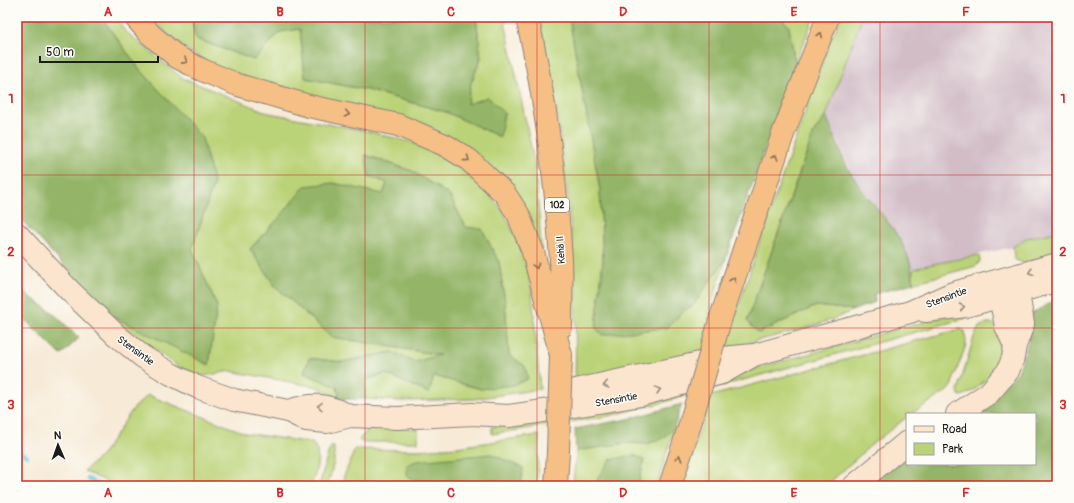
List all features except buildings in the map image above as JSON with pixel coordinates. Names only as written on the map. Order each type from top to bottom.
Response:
[{"type":"highway","points":[[135,17],[150,34],[177,57],[202,70],[238,85],[309,106],[398,125],[445,145],[469,160],[504,194],[518,214],[533,252],[561,354]]},
{"type":"highway","points":[[521,17],[536,57]]},
{"type":"highway","name":"Kehä II","points":[[527,17],[536,57],[552,163],[558,214],[561,262],[561,354],[556,486]]},
{"type":"highway","points":[[670,486],[688,431],[721,317],[783,134],[828,17]]},
{"type":"main road","name":"Stensintie","points":[[17,234],[116,336],[143,357],[197,387],[234,400],[288,411],[306,420],[327,422],[350,416],[397,418],[472,414],[509,416],[641,395],[722,373],[754,355],[910,312],[956,308],[1008,289]]},
{"type":"main road","points":[[1008,289],[1057,264]]},
{"type":"main road","points":[[1008,289],[1057,281]]},
{"type":"main road","points":[[959,413],[989,393],[1008,371],[1015,346],[1006,326],[1008,289]]},
{"type":"main road","points":[[854,486],[906,443]]},
{"type":"shaded area","points":[[862,17],[1057,17],[1057,232],[1026,238],[1013,247],[923,266],[913,270],[899,237],[854,177],[826,117]]},
{"type":"green space","points":[[17,17],[101,17],[138,67],[202,138],[214,183],[192,249],[217,306],[209,365],[110,315],[17,215]]},
{"type":"green space","points":[[101,17],[116,17],[124,30],[182,78],[269,113],[366,131],[411,142],[450,161],[476,179],[503,211],[524,254],[532,292],[540,389],[474,399],[403,401],[365,399],[364,380],[386,374],[429,393],[434,376],[481,389],[525,366],[509,355],[505,302],[499,262],[466,227],[449,195],[412,171],[366,155],[387,183],[383,195],[333,183],[279,218],[250,249],[275,286],[332,337],[441,355],[415,362],[392,352],[341,362],[309,358],[304,373],[337,387],[340,399],[317,387],[230,371],[204,376],[178,367],[110,315],[209,364],[217,306],[192,249],[214,183],[138,67]]},
{"type":"green space","points":[[149,17],[191,17],[196,39],[254,60],[280,32],[300,29],[306,78],[367,90],[446,112],[499,136],[504,113],[488,97],[467,105],[471,83],[481,58],[476,17],[504,17],[535,166],[542,256],[481,160],[222,70],[184,48]]},
{"type":"green space","points":[[191,17],[476,17],[481,58],[471,83],[467,104],[488,97],[504,113],[500,137],[446,112],[367,90],[305,78],[300,29],[280,32],[254,60],[196,39]]},
{"type":"green space","points":[[539,17],[569,17],[600,190],[603,260],[596,328],[667,328],[686,309],[692,307],[726,258],[709,313],[734,320],[766,223],[830,41],[841,17],[862,17],[826,116],[814,132],[747,321],[758,333],[816,306],[854,310],[826,322],[780,335],[635,371],[575,382],[575,290],[568,199],[556,108]]},
{"type":"green space","points":[[569,17],[781,17],[789,27],[795,64],[726,258],[692,307],[686,309],[667,328],[602,335],[596,328],[603,260],[600,190]]},
{"type":"green space","points":[[781,17],[814,17],[795,64],[789,27]]},
{"type":"green space","points":[[826,116],[842,156],[854,178],[900,240],[907,254],[913,283],[874,294],[875,302],[854,310],[816,306],[758,333],[747,321],[814,132]]},
{"type":"green space","points":[[365,155],[412,171],[449,195],[466,227],[482,229],[499,262],[505,302],[509,355],[525,366],[528,379],[513,385],[481,389],[434,376],[429,393],[386,374],[365,380],[365,399],[340,399],[337,387],[304,373],[309,358],[341,362],[392,352],[415,362],[440,355],[332,337],[275,286],[250,249],[279,218],[305,186],[333,183],[383,194],[387,183],[369,176]]},
{"type":"green space","points":[[1057,232],[1057,258],[1023,263],[1014,259],[1013,247],[1026,238]]},
{"type":"green space","points":[[979,255],[980,261],[976,266],[913,283],[913,270],[923,266]]},
{"type":"green space","points":[[17,288],[52,312],[79,338],[61,355],[17,312]]},
{"type":"green space","points":[[1057,299],[1057,486],[864,486],[906,450],[906,465],[1036,465],[1036,413],[976,413],[1018,372],[1028,343],[1031,314]]},
{"type":"green space","points":[[964,311],[966,318],[657,404],[608,416],[492,434],[492,427],[671,392]]},
{"type":"green space","points":[[987,323],[996,327],[1000,337],[998,361],[988,378],[983,383],[967,394],[961,396],[959,395],[958,391],[974,337],[979,327]]},
{"type":"green space","points":[[960,329],[965,331],[966,345],[950,389],[913,413],[906,413],[906,418],[871,445],[826,486],[682,486],[711,396]]},
{"type":"green space","points":[[148,395],[245,433],[312,443],[317,452],[318,458],[311,486],[116,486],[84,471],[102,455],[133,409]]},
{"type":"green space","points":[[682,404],[674,428],[663,438],[647,444],[627,443],[576,451],[575,429],[628,419]]},
{"type":"green space","points":[[391,426],[418,429],[418,442],[362,442],[359,440],[370,427]]},
{"type":"green space","points":[[674,428],[657,486],[638,486],[644,460],[598,477],[596,486],[573,486],[576,451],[627,443],[648,444]]},
{"type":"green space","points":[[539,435],[537,486],[521,486],[523,468],[419,481],[419,486],[340,486],[355,449],[418,450],[457,447]]},
{"type":"green space","points":[[332,446],[334,447],[334,462],[328,484],[327,486],[319,486],[328,453]]},
{"type":"green space","points":[[491,454],[523,468],[521,486],[419,486],[419,481],[407,476],[407,465],[416,461]]},
{"type":"green space","points":[[634,455],[644,460],[638,486],[596,486],[598,477],[610,460]]},
{"type":"waterway","points":[[17,451],[27,456]]},
{"type":"waterway","points":[[88,479],[101,486]]}]
